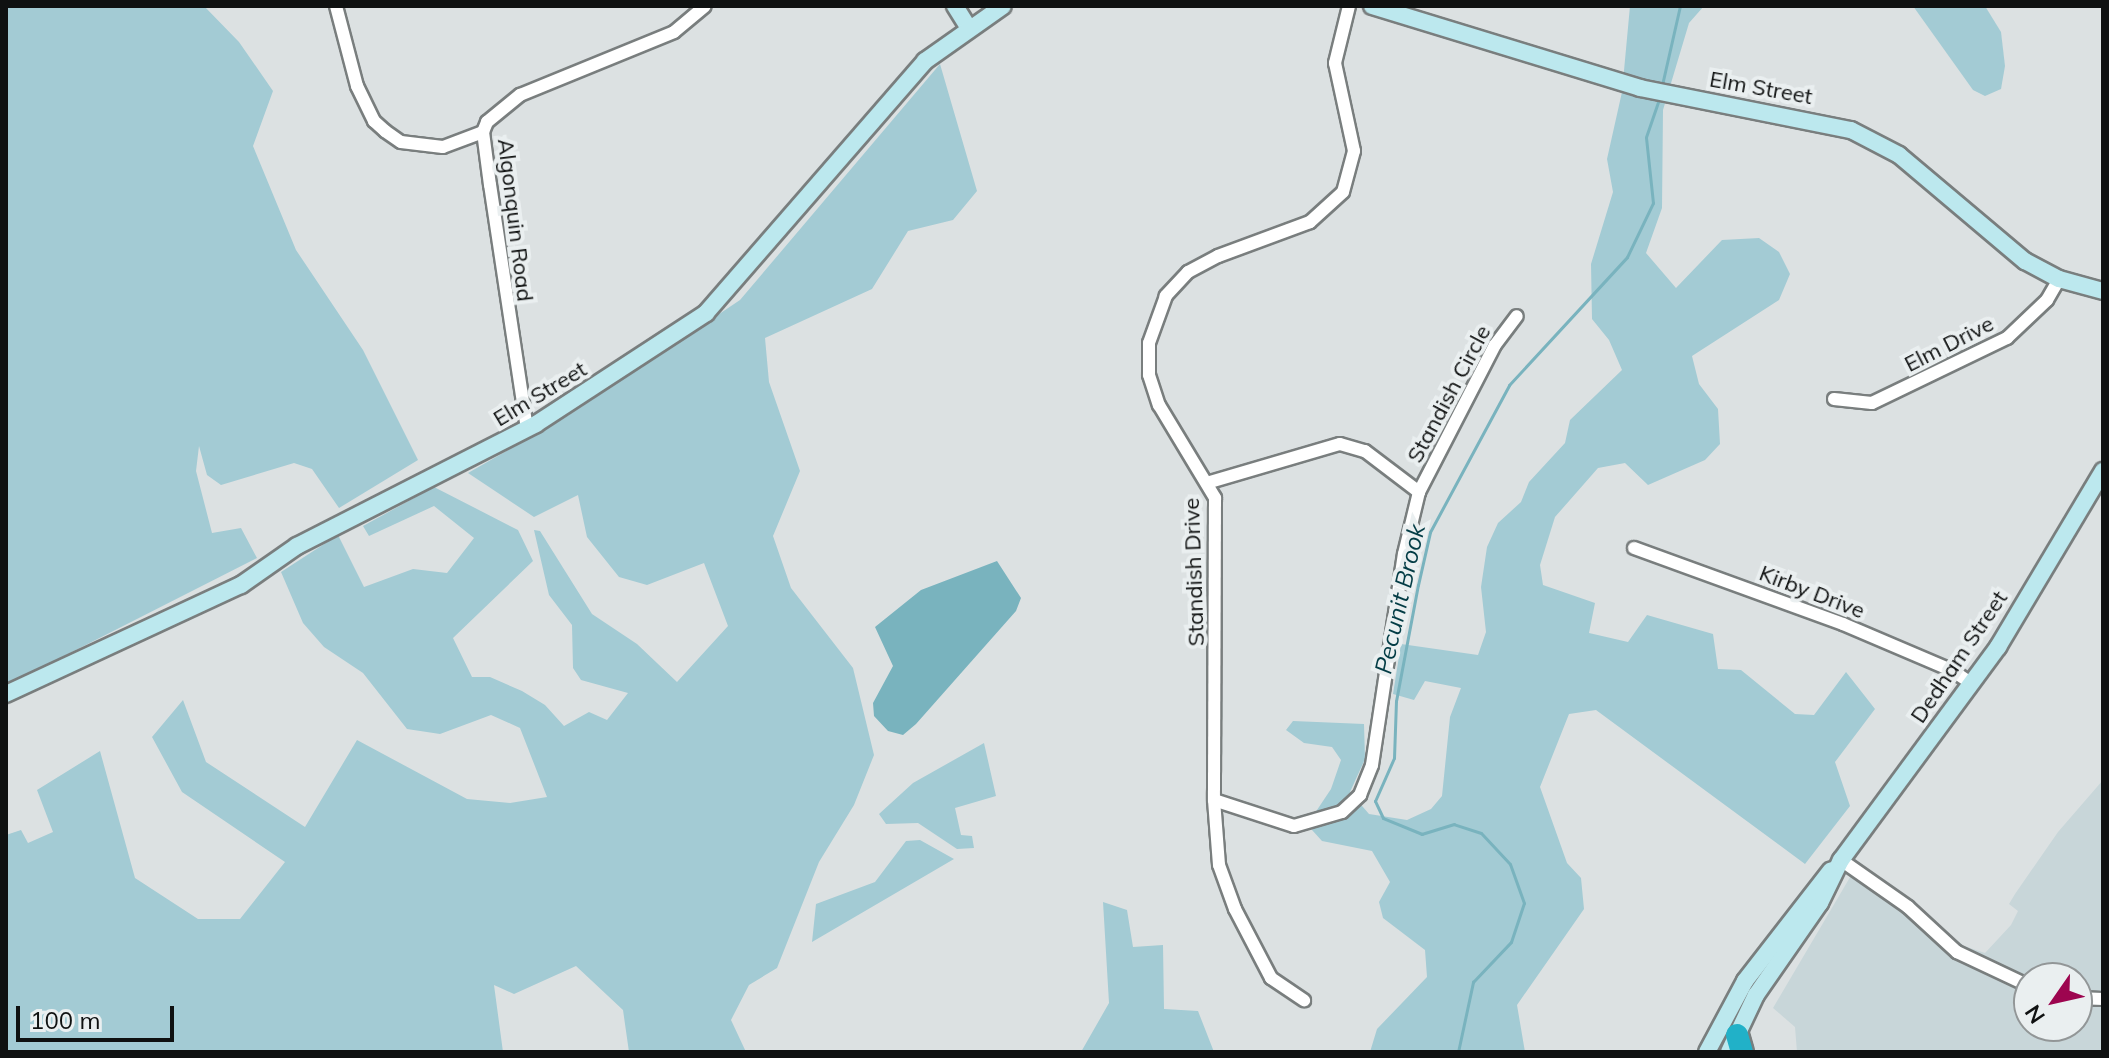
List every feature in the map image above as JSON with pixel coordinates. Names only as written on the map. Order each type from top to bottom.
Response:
[{"type":"street","points":[[336,6],[357,86],[374,121],[385,131],[401,142],[443,147],[483,132]]},
{"type":"street","name":"Algonquin Road","points":[[527,429],[483,132],[505,104],[656,41],[705,6]]},
{"type":"street","points":[[955,6],[968,27]]},
{"type":"street","name":"Elm Street","points":[[6,694],[241,585],[297,546],[527,429],[716,304],[882,107],[925,61],[968,27],[1003,6]]},
{"type":"street","name":"Standish Drive","points":[[1304,1000],[1271,978],[1235,909],[1219,865],[1214,800],[1216,510],[1210,482],[1168,422],[1153,389],[1148,357],[1152,327],[1166,296],[1188,272],[1218,256],[1300,227],[1343,192],[1354,151],[1335,63],[1349,6]]},
{"type":"street","name":"Elm Street","points":[[1372,6],[1640,88],[1851,130],[1899,155],[1984,230],[2059,279],[2103,291]]},
{"type":"street","name":"Elm Drive","points":[[1834,399],[1872,403],[2007,338],[2047,300],[2059,279]]},
{"type":"street","name":"Standish Circle","points":[[1419,492],[1495,345],[1517,316]]},
{"type":"street","points":[[1210,482],[1340,444],[1378,459],[1419,492],[1404,554],[1372,765],[1360,795],[1342,812],[1294,826],[1214,800]]},
{"type":"street","name":"Dedham Street","points":[[1736,1046],[1841,860],[1972,684],[2103,471]]},
{"type":"street","name":"Kirby Drive","points":[[1634,548],[1843,624],[1953,671],[1972,684]]},
{"type":"street","points":[[1841,860],[1912,910],[1957,952],[2013,978]]},
{"type":"street","name":"Dedham Street","points":[[1707,1052],[1752,971],[1813,889],[1841,860]]},
{"type":"shaded area","points":[[6,6],[204,6],[239,42],[273,91],[253,146],[296,250],[363,350],[418,460],[339,508],[312,469],[294,463],[221,485],[207,475],[199,446],[196,471],[212,533],[241,528],[257,558],[7,685]]},
{"type":"shaded area","points":[[1630,6],[1704,6],[1689,23],[1663,110],[1662,208],[1646,253],[1676,288],[1722,240],[1759,238],[1779,252],[1790,274],[1779,300],[1692,356],[1699,384],[1718,409],[1720,444],[1705,460],[1648,485],[1625,463],[1598,468],[1555,517],[1540,565],[1543,585],[1595,603],[1589,633],[1628,642],[1647,615],[1713,634],[1718,669],[1741,670],[1795,714],[1814,715],[1846,672],[1875,709],[1835,762],[1850,806],[1805,864],[1596,710],[1569,714],[1540,787],[1567,863],[1581,878],[1584,909],[1517,1005],[1525,1052],[1370,1052],[1377,1029],[1427,977],[1425,950],[1383,918],[1379,902],[1390,882],[1372,851],[1322,841],[1312,830],[1315,813],[1331,789],[1341,760],[1332,747],[1304,743],[1286,730],[1293,721],[1364,724],[1365,759],[1350,792],[1369,814],[1407,820],[1431,809],[1442,796],[1450,717],[1461,688],[1425,681],[1414,700],[1393,694],[1401,644],[1478,655],[1486,632],[1481,587],[1487,547],[1498,523],[1521,502],[1529,482],[1565,443],[1570,420],[1622,370],[1609,340],[1592,319],[1591,264],[1613,192],[1607,159],[1622,92]]},
{"type":"shaded area","points":[[1913,6],[1985,6],[2001,32],[2005,66],[2001,89],[1985,96],[1973,90]]},
{"type":"shaded area","points":[[940,64],[977,191],[953,220],[908,231],[872,289],[765,338],[769,382],[800,471],[773,536],[791,588],[853,668],[874,755],[854,805],[819,862],[777,968],[749,985],[731,1020],[746,1052],[629,1052],[623,1010],[576,966],[514,994],[494,985],[503,1052],[6,1052],[6,835],[21,830],[28,843],[53,832],[37,790],[100,751],[135,878],[198,919],[240,919],[285,862],[182,792],[152,737],[183,700],[206,762],[305,827],[357,740],[467,799],[510,803],[547,797],[520,728],[491,715],[440,734],[407,729],[363,673],[324,647],[303,623],[281,572],[338,535],[364,587],[413,569],[447,573],[474,538],[434,506],[369,536],[363,526],[434,487],[518,530],[533,561],[453,638],[472,677],[490,677],[522,691],[545,705],[564,726],[589,712],[607,720],[628,693],[581,680],[573,668],[572,625],[549,595],[534,530],[540,531],[592,614],[637,644],[677,682],[728,626],[704,563],[647,585],[619,577],[587,537],[578,495],[534,517],[468,473],[569,415],[740,300]]},
{"type":"shaded area","points":[[997,561],[1021,598],[1016,611],[916,724],[903,735],[888,731],[874,716],[873,703],[893,666],[875,627],[921,590]]},
{"type":"shaded area","points":[[984,743],[996,796],[955,808],[961,835],[972,836],[974,848],[957,849],[918,823],[886,824],[879,814],[913,783]]},
{"type":"shaded area","points":[[2103,780],[2103,1052],[1797,1052],[1795,1027],[1773,1008],[1859,862],[1964,946],[1985,953],[2011,925],[2018,911],[2009,904],[2058,832]]},
{"type":"shaded area","points":[[920,840],[954,859],[812,942],[816,904],[875,882],[906,841]]},
{"type":"shaded area","points":[[1103,902],[1127,910],[1133,947],[1163,945],[1164,1009],[1198,1011],[1214,1052],[1081,1052],[1109,1003]]},
{"type":"waterway","name":"Pecunit Brook","points":[[1662,85],[1680,6]]},
{"type":"waterway","name":"Pecunit Brook","points":[[1458,1052],[1473,982],[1511,942],[1524,903],[1510,864],[1481,833],[1454,824],[1422,834],[1383,818],[1375,801],[1394,758],[1396,701],[1418,585],[1430,532],[1509,385],[1627,257],[1653,203],[1646,137],[1659,99]]}]
